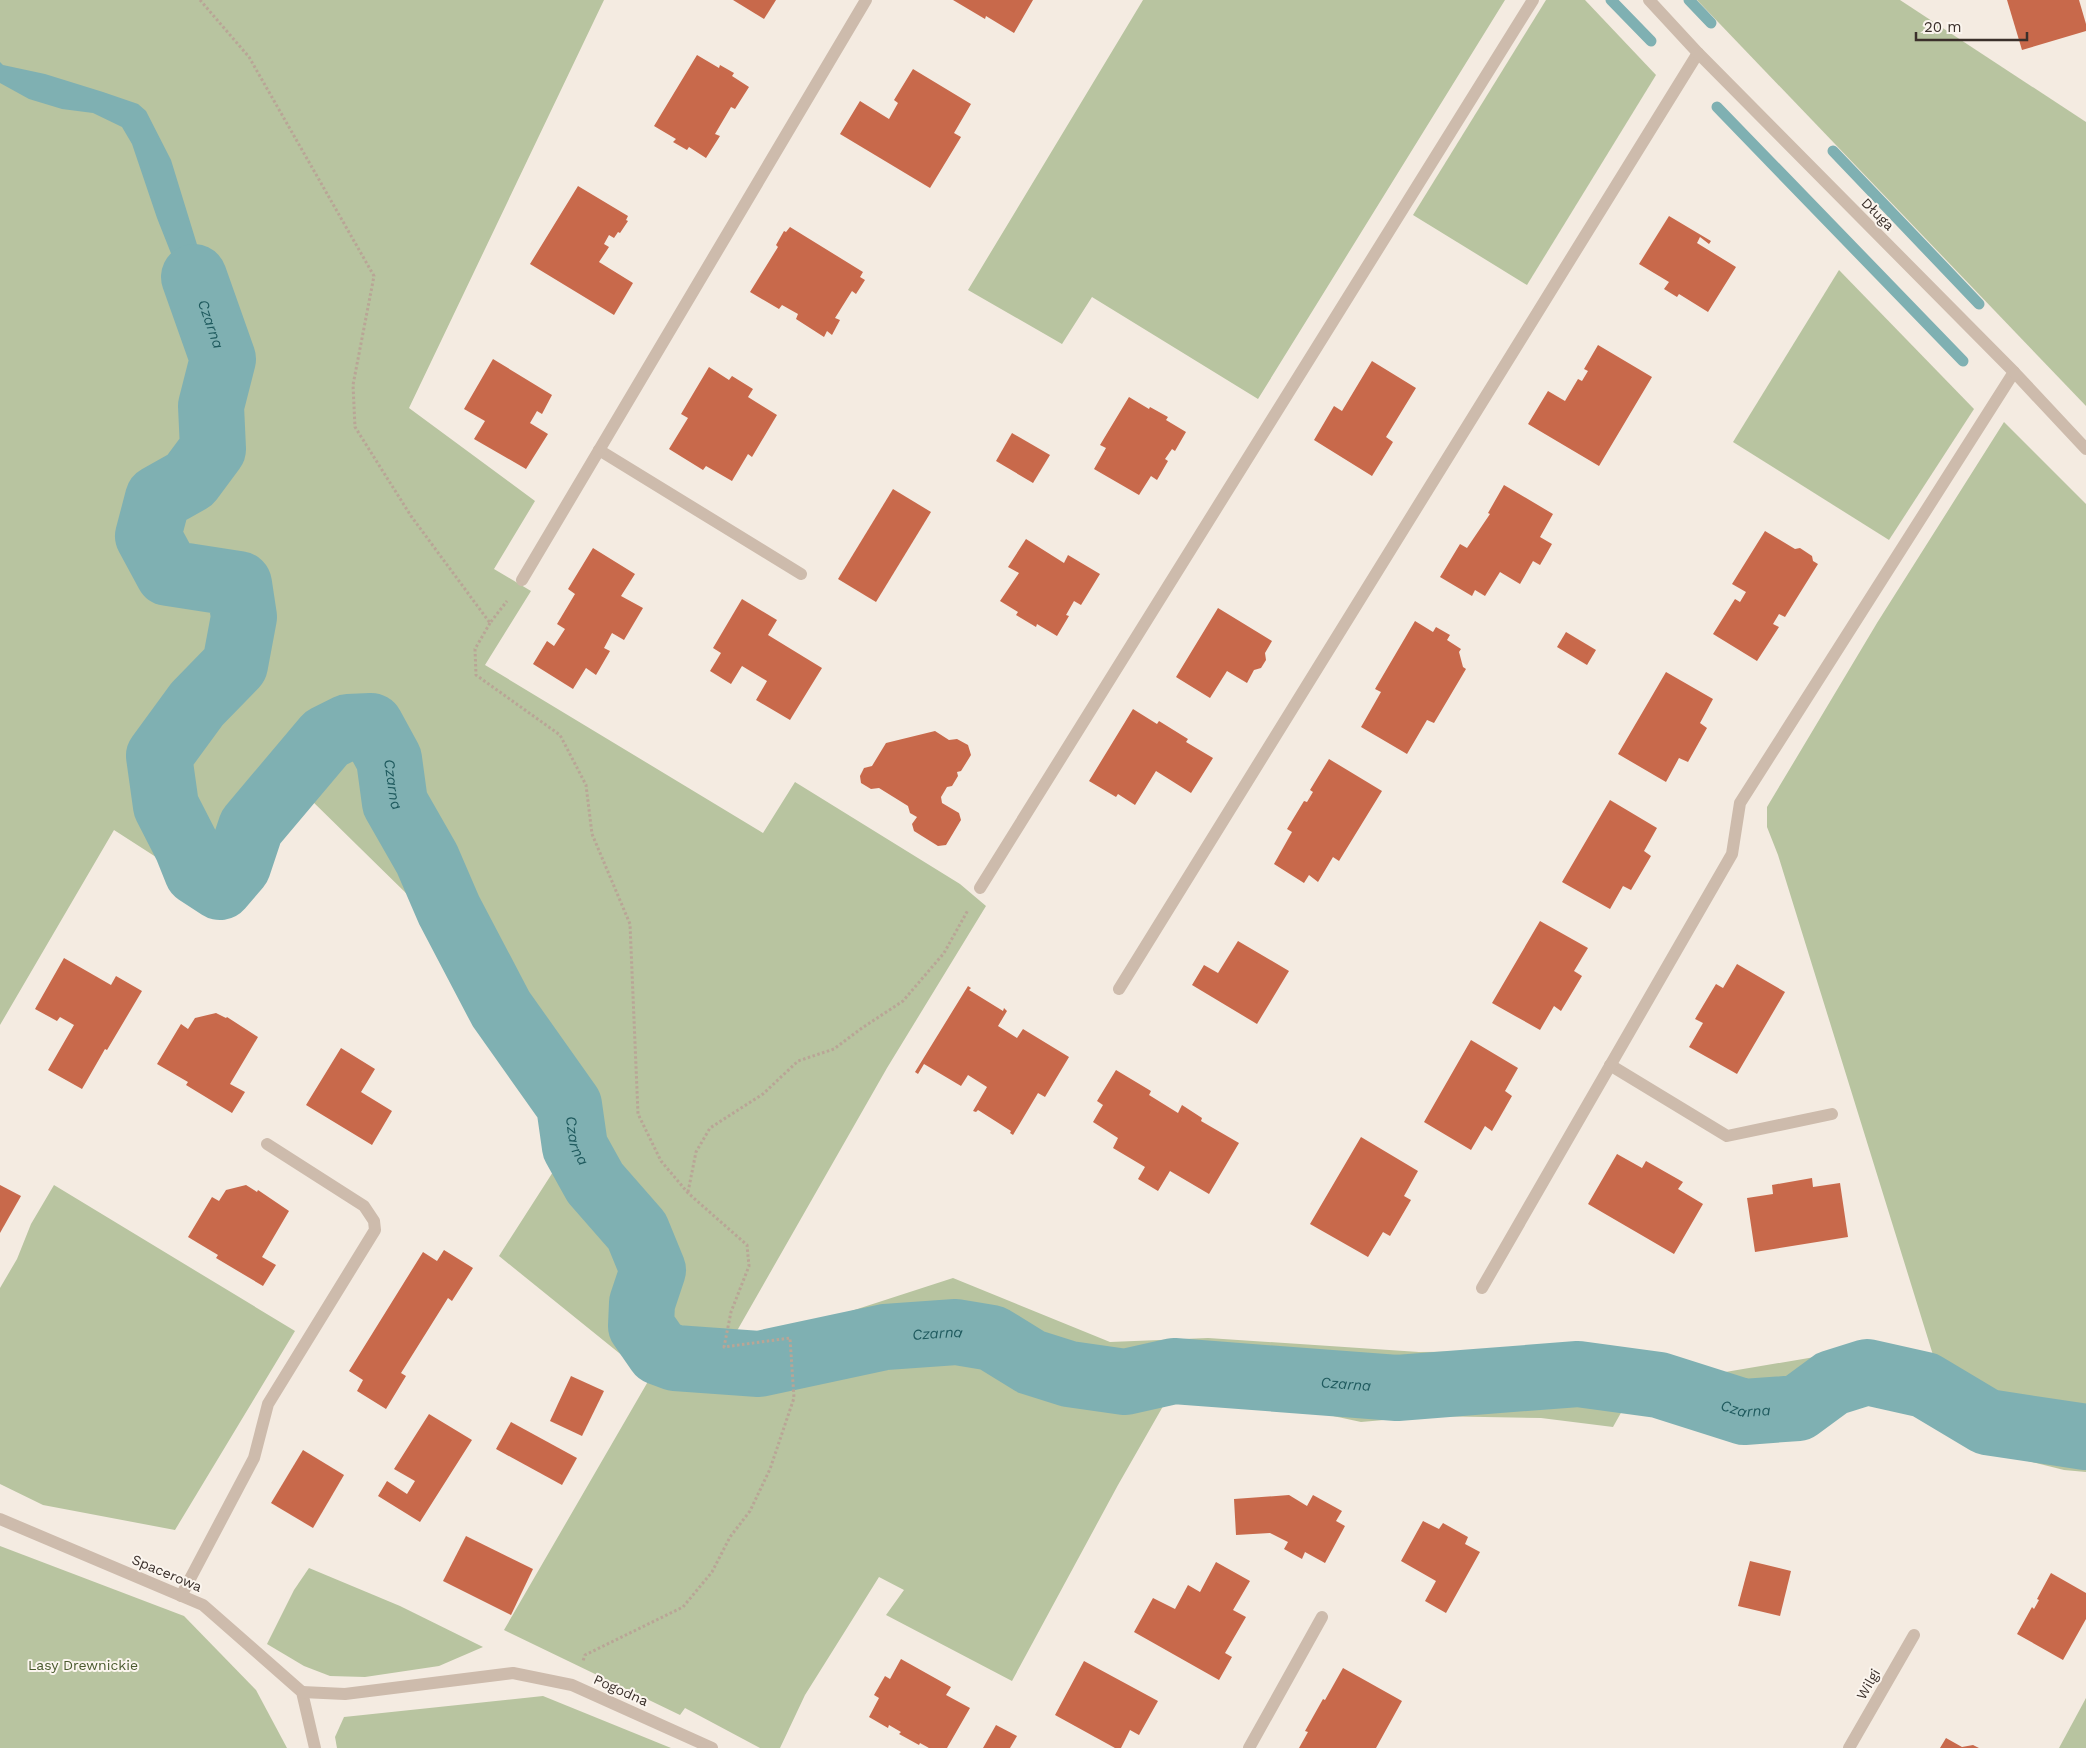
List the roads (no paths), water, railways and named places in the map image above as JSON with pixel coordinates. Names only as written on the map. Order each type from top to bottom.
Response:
[{"type":"street","points":[[522,580],[866,0]]},
{"type":"street","points":[[980,888],[1533,0]]},
{"type":"street","name":"Długa","points":[[1649,0],[1698,53],[2014,372],[2086,449]]},
{"type":"street","points":[[1119,989],[1698,53]]},
{"type":"street","points":[[1482,1288],[1732,854],[1740,803],[2014,372]]},
{"type":"street","points":[[599,450],[801,574]]},
{"type":"street","points":[[1610,1065],[1727,1136],[1832,1114]]},
{"type":"street","points":[[181,1596],[254,1458],[268,1404],[375,1230],[374,1221],[364,1206],[267,1144]]},
{"type":"street","name":"Spacerowa","points":[[0,1519],[203,1605],[302,1692]]},
{"type":"street","points":[[1250,1748],[1322,1617]]},
{"type":"street","name":"Wilgi","points":[[1849,1748],[1914,1635]]},
{"type":"street","name":"Pogodna","points":[[302,1692],[345,1694],[513,1673],[572,1685],[712,1748]]},
{"type":"street","points":[[302,1692],[315,1748]]},
{"type":"water","points":[[0,62],[3,65],[45,74],[103,92],[138,104],[146,111],[171,160],[199,251],[219,292],[230,333],[231,364],[210,364],[203,322],[193,306],[176,266],[157,218],[132,144],[122,127],[93,113],[62,109],[29,99],[0,83]]},
{"type":"waterway","points":[[1611,0],[1651,41]]},
{"type":"waterway","points":[[1689,0],[1711,23]]},
{"type":"waterway","points":[[1717,107],[1963,361]]},
{"type":"waterway","points":[[1833,151],[1979,304]]},
{"type":"waterway","name":"Czarna","points":[[194,277],[223,359],[211,406],[213,449],[190,480],[158,498],[148,536],[168,573],[239,584],[244,617],[235,665],[197,704],[159,756],[166,806],[187,847],[197,872],[220,887],[238,866],[251,827],[326,738],[348,727],[371,726],[389,759],[395,803],[427,859],[449,910],[501,1009],[569,1105],[575,1147],[595,1183],[637,1231],[653,1270],[642,1303],[641,1326],[659,1352],[675,1358],[759,1364],[885,1337],[956,1332],[992,1338],[1031,1362],[1069,1374],[1125,1382],[1174,1371],[1397,1388],[1578,1374],[1659,1385],[1744,1412],[1798,1408],[1832,1383],[1867,1372],[1925,1385],[1987,1422],[2086,1437]]},
{"type":"park label","name":"Lasy Drewnickie","points":[[83,1665]]}]
